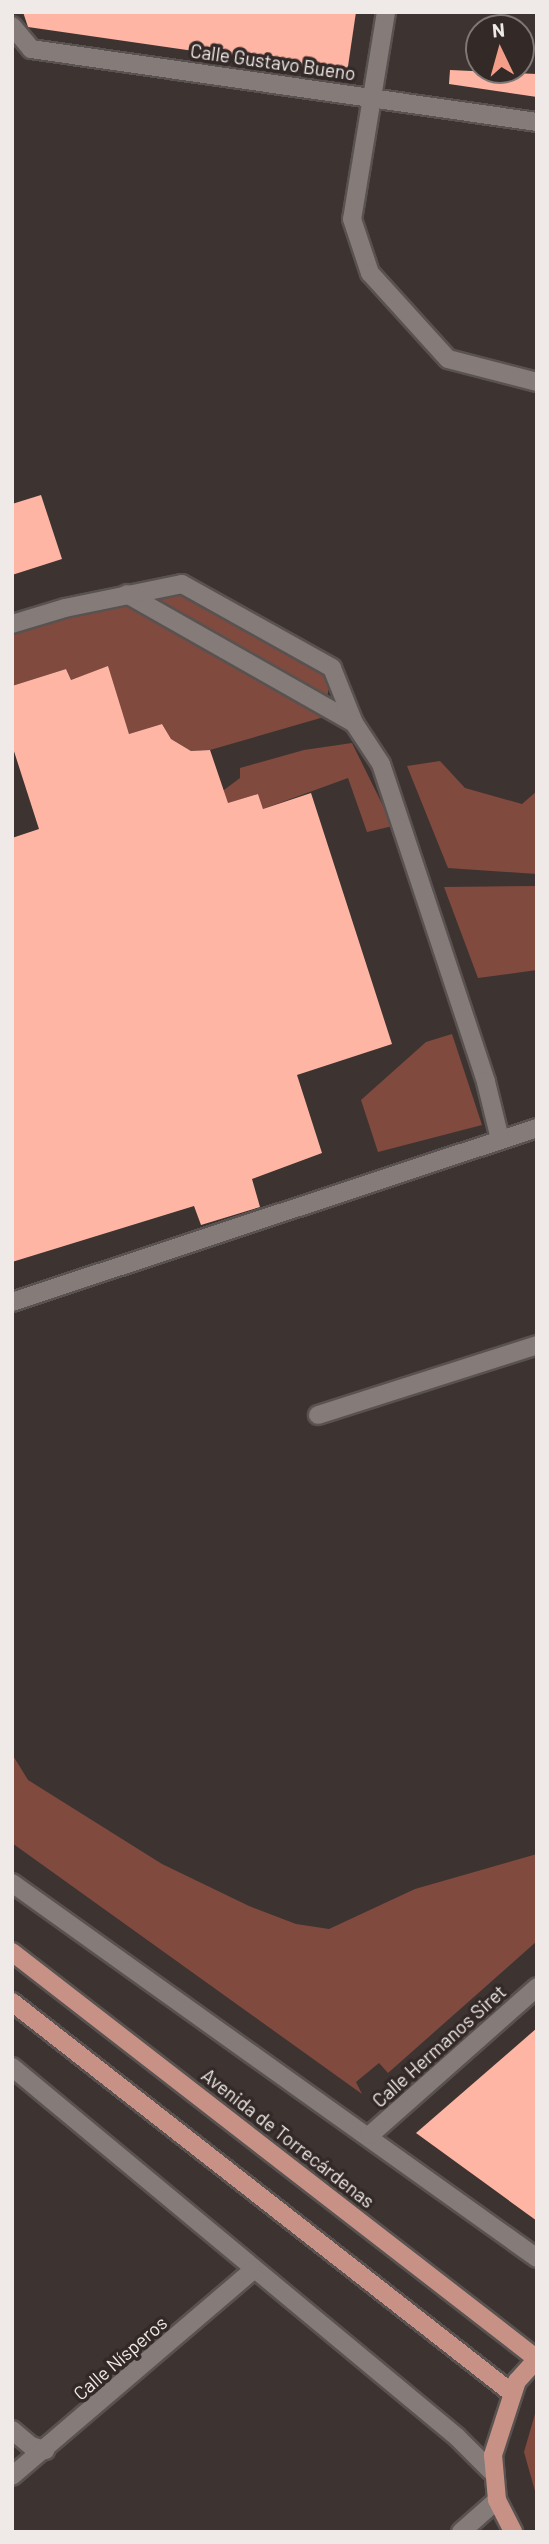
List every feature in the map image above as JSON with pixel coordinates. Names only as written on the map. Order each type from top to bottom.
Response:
[{"type":"main road","name":"Avenida de Torrecárdenas","points":[[12,1952],[537,2359]]},
{"type":"main road","points":[[12,2002],[512,2393]]},
{"type":"main road","points":[[513,2532],[497,2500],[491,2471],[496,2437],[512,2393],[537,2359]]},
{"type":"street","points":[[386,12],[352,219],[370,273],[448,359],[537,382]]},
{"type":"street","name":"Calle Gustavo Bueno","points":[[12,26],[31,49],[537,121]]},
{"type":"street","points":[[12,624],[127,594],[182,584],[282,636],[332,668],[354,723],[381,764],[486,1082],[500,1139]]},
{"type":"street","points":[[127,594],[354,723]]},
{"type":"street","points":[[12,1302],[537,1128]]},
{"type":"street","points":[[318,1415],[537,1345]]},
{"type":"street","points":[[12,1883],[370,2136],[537,2258]]},
{"type":"street","name":"Calle Hermanos Siret","points":[[370,2136],[537,1987]]},
{"type":"street","points":[[12,2067],[457,2437],[491,2471]]},
{"type":"street","name":"Calle Nísperos","points":[[12,2476],[253,2270]]},
{"type":"street","points":[[12,2430],[31,2446],[45,2450]]},
{"type":"street","points":[[461,2532],[497,2500]]},
{"type":"shaded area","points":[[182,584],[332,668],[324,717],[210,750],[191,751],[171,739],[162,724],[129,734],[107,667],[71,680],[66,669],[12,686],[12,624]]},
{"type":"shaded area","points":[[352,743],[393,826],[367,832],[348,778],[263,809],[258,794],[219,806],[216,796],[240,778],[240,768],[304,750]]},
{"type":"shaded area","points":[[440,761],[465,788],[522,804],[537,791],[537,874],[448,868],[407,766]]},
{"type":"shaded area","points":[[537,886],[537,970],[478,978],[444,887]]},
{"type":"shaded area","points":[[452,1034],[482,1125],[378,1152],[361,1100],[426,1042]]},
{"type":"shaded area","points":[[12,1754],[28,1780],[162,1864],[249,1906],[296,1924],[329,1929],[415,1889],[537,1854],[537,1941],[388,2073],[379,2063],[356,2082],[362,2094],[12,1843]]},
{"type":"shaded area","points":[[537,2407],[537,2498],[524,2452]]},
{"type":"building","points":[[23,12],[356,12],[347,73],[28,27]]},
{"type":"building","points":[[450,70],[465,71],[465,84],[535,84],[537,74],[537,97],[449,84]]},
{"type":"building","points":[[41,495],[62,559],[12,575],[12,504]]},
{"type":"building","points":[[108,666],[129,734],[162,724],[171,739],[191,751],[210,750],[228,803],[258,794],[263,809],[311,793],[392,1044],[297,1075],[322,1153],[252,1179],[260,1207],[201,1225],[194,1206],[12,1262],[12,838],[39,829],[12,745],[12,686],[66,669],[71,680]]},
{"type":"building","points":[[537,2028],[537,2221],[416,2133]]}]
